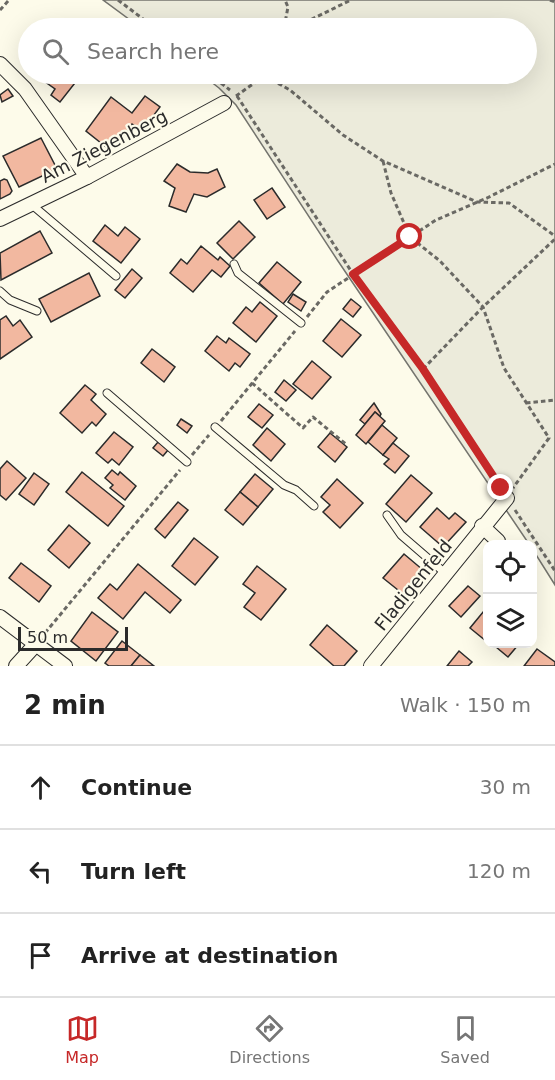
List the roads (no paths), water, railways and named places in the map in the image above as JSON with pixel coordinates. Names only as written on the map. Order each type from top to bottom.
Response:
[{"type":"street","points":[[0,64],[18,82]]},
{"type":"street","points":[[20,84],[87,177]]},
{"type":"street","name":"Am Ziegenberg","points":[[0,219],[87,177],[231,100]]},
{"type":"street","name":"Fladigenfeld","points":[[371,666],[482,526],[507,498]]},
{"type":"street","points":[[482,526],[497,540]]},
{"type":"street","points":[[0,617],[65,666]]},
{"type":"street","points":[[16,666],[36,644]]},
{"type":"lane","points":[[31,204],[116,276]]},
{"type":"lane","points":[[234,264],[238,273],[301,323]]},
{"type":"lane","points":[[0,291],[10,300],[37,311]]},
{"type":"lane","points":[[106,393],[187,462]]},
{"type":"lane","points":[[215,427],[284,485],[296,490],[314,506]]},
{"type":"lane","points":[[387,514],[401,535],[445,573]]}]
